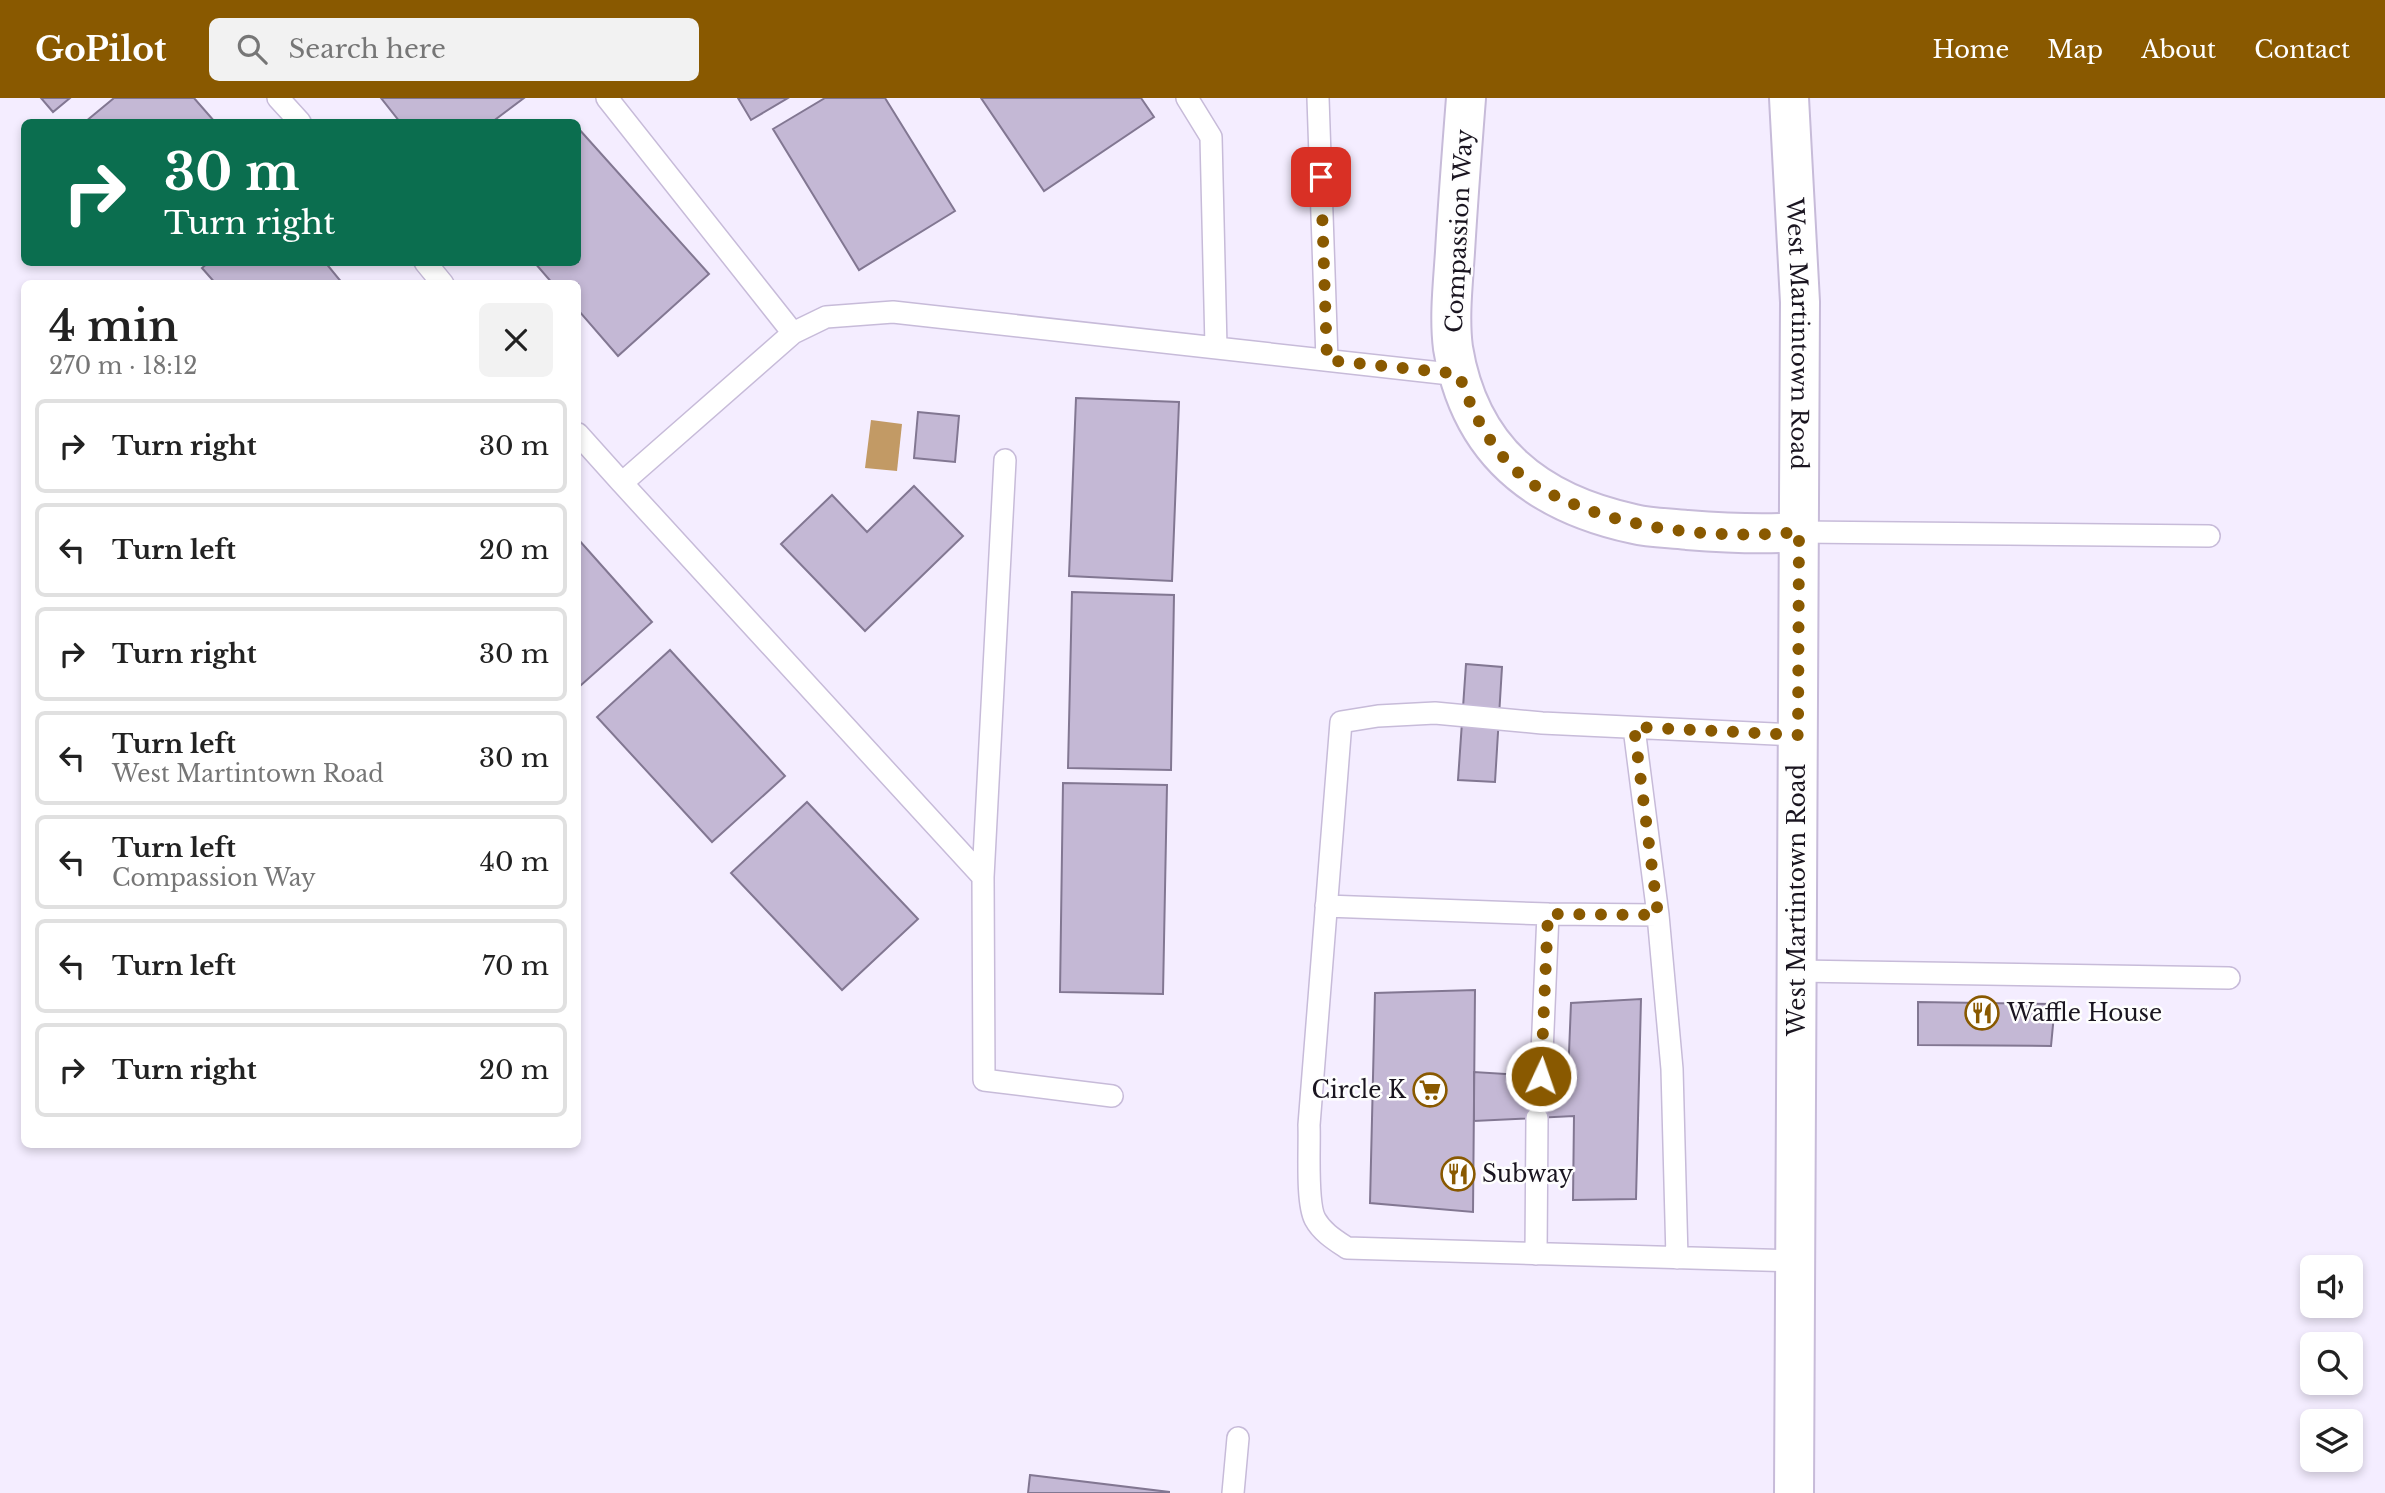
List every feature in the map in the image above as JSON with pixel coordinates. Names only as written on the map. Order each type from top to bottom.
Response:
[{"type":"main road","name":"Compassion Way","points":[[1466,98],[1452,301],[1453,345],[1459,374],[1484,433],[1525,479],[1596,515],[1637,525],[1713,532],[1799,532]]},
{"type":"main road","name":"West Martintown Road","points":[[1789,98],[1800,302],[1794,1493]]},
{"type":"lane","points":[[278,98],[297,119]]},
{"type":"lane","points":[[607,98],[793,333]]},
{"type":"lane","points":[[1187,98],[1211,136],[1216,347]]},
{"type":"lane","points":[[1318,98],[1327,360]]},
{"type":"lane","points":[[428,266],[440,280]]},
{"type":"lane","points":[[622,483],[793,333],[826,317],[893,312],[1459,374]]},
{"type":"lane","points":[[581,437],[983,877]]},
{"type":"lane","points":[[1005,460],[983,877],[984,1080],[1112,1096]]},
{"type":"lane","points":[[1799,532],[2209,536]]},
{"type":"lane","points":[[1795,1261],[1347,1248],[1328,1235],[1314,1217],[1309,1125],[1341,722],[1378,716],[1435,713],[1542,723],[1798,735]]},
{"type":"lane","points":[[1634,727],[1658,915],[1672,1069],[1677,1258]]},
{"type":"lane","points":[[1326,906],[1658,915]]},
{"type":"lane","points":[[1541,1076],[1548,914]]},
{"type":"lane","points":[[1797,971],[2228,978]]},
{"type":"lane","points":[[1536,1254],[1537,1118]]},
{"type":"lane","points":[[1233,1493],[1238,1438]]},
{"type":"shaded area","points":[[871,420],[902,424],[897,471],[865,468]]},
{"type":"building","points":[[41,98],[70,98],[53,112]]},
{"type":"building","points":[[114,98],[194,98],[212,119],[89,119]]},
{"type":"building","points":[[381,98],[524,98],[496,119],[398,119]]},
{"type":"building","points":[[738,98],[788,98],[751,120]]},
{"type":"building","points":[[825,98],[885,98],[955,211],[859,270],[773,129]]},
{"type":"building","points":[[981,98],[1141,98],[1154,117],[1044,191]]},
{"type":"building","points":[[581,131],[709,274],[618,356],[581,313],[581,280],[550,280],[537,266],[581,266]]},
{"type":"building","points":[[328,266],[340,280],[212,280],[202,268]]},
{"type":"building","points":[[1076,398],[1179,402],[1172,581],[1069,576]]},
{"type":"building","points":[[918,412],[959,416],[955,462],[914,458]]},
{"type":"building","points":[[914,486],[963,536],[865,631],[781,544],[832,495],[867,532]]},
{"type":"building","points":[[581,542],[652,622],[581,685]]},
{"type":"building","points":[[1072,592],[1174,595],[1171,770],[1068,768]]},
{"type":"building","points":[[670,650],[785,776],[712,842],[597,717]]},
{"type":"building","points":[[1466,664],[1502,667],[1495,782],[1458,780]]},
{"type":"building","points":[[1063,783],[1167,785],[1163,994],[1060,992]]},
{"type":"building","points":[[807,802],[918,919],[842,990],[731,873]]},
{"type":"building","points":[[1475,990],[1473,1212],[1370,1203],[1375,993]]},
{"type":"building","points":[[1641,999],[1636,1199],[1573,1200],[1574,1116],[1474,1121],[1474,1072],[1568,1078],[1571,1003]]},
{"type":"building","points":[[1918,1002],[2055,1004],[2051,1046],[1918,1045]]},
{"type":"building","points":[[1030,1475],[1169,1492],[1169,1493],[1028,1493]]},
{"type":"place","name":"Waffle House","points":[[1982,1013]]},
{"type":"place","name":"Circle K","points":[[1430,1090]]},
{"type":"place","name":"Subway","points":[[1458,1174]]},
{"type":"route","points":[[1321,177],[1327,360],[1459,374],[1484,433],[1525,479],[1596,515],[1637,525],[1713,532],[1799,532],[1798,735],[1634,727],[1658,915],[1548,914],[1541,1076]]}]
